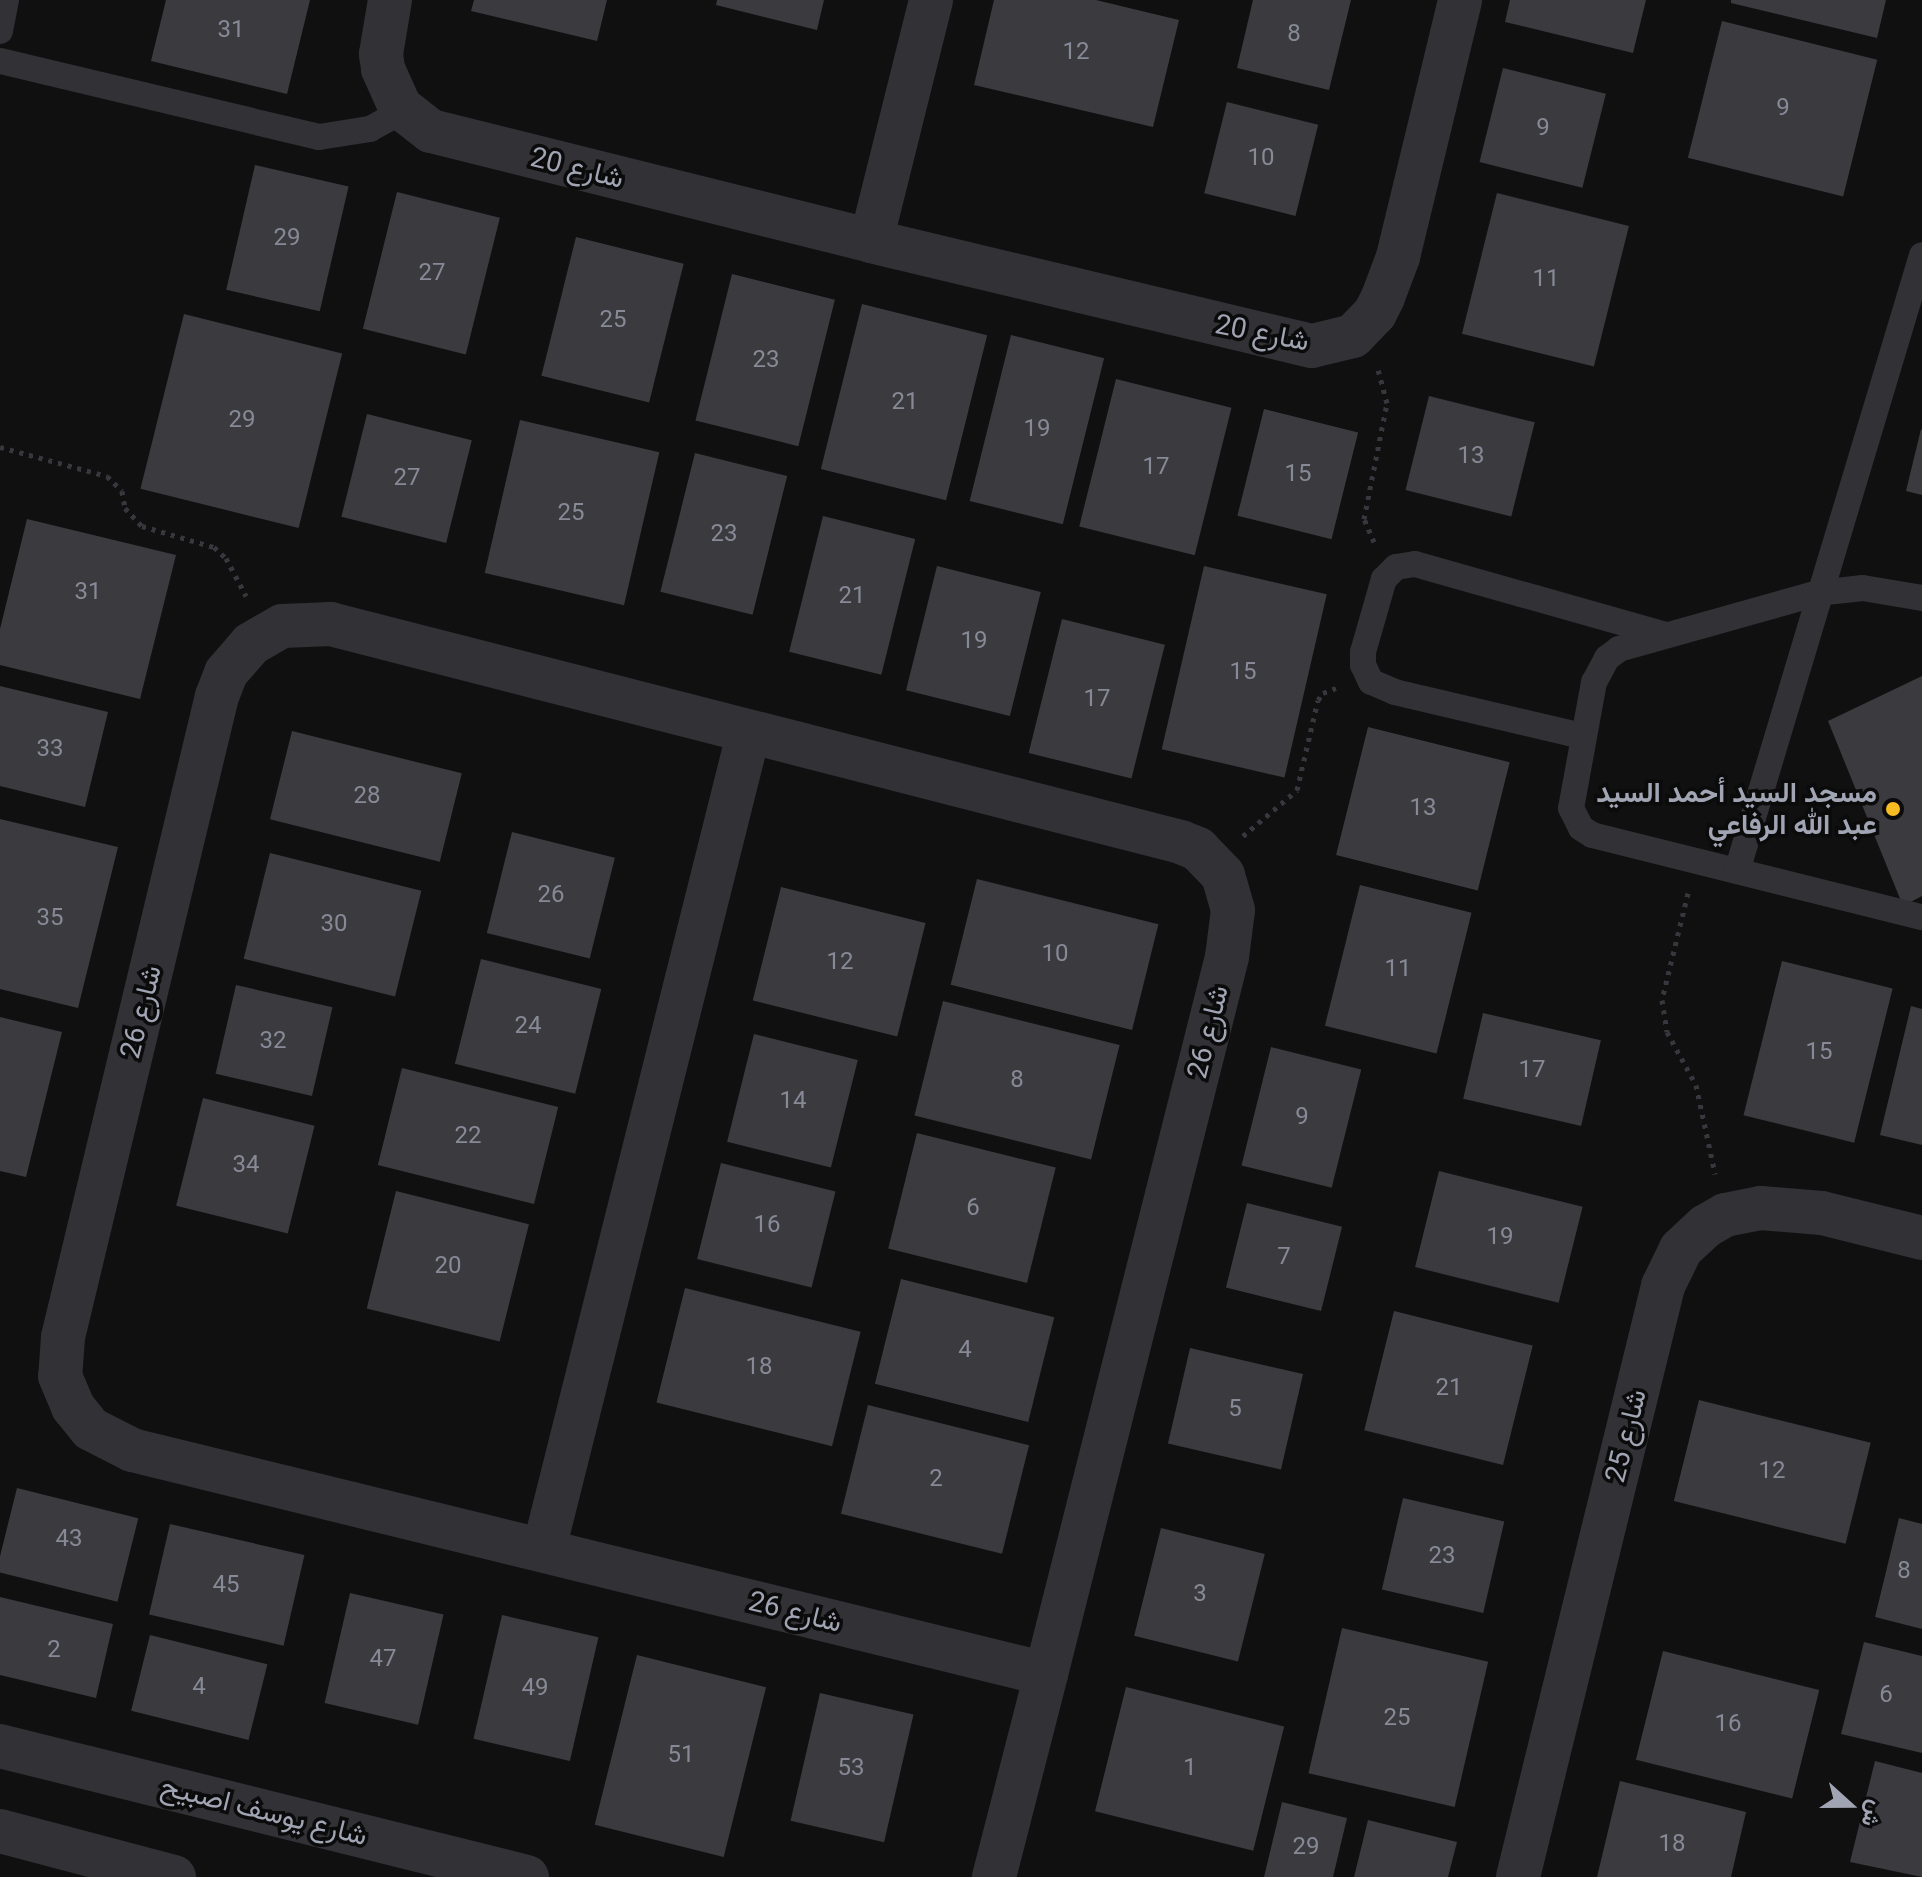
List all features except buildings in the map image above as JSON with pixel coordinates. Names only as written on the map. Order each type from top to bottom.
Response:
[{"type":"street","points":[[390,0],[381,54],[392,95],[404,110]]},
{"type":"street","points":[[871,241],[931,0]]},
{"type":"street","points":[[1353,336],[1375,313],[1398,257],[1460,0]]},
{"type":"street","name":"شارع 20","points":[[404,110],[419,124],[442,134],[1294,344],[1326,345],[1353,336]]},
{"type":"street","name":"شارع 26","points":[[994,1877],[1046,1674],[1227,957],[1233,910],[1223,875],[1198,849],[1181,842],[331,624],[301,623],[265,634],[238,656],[226,673],[217,696],[63,1337],[59,1362],[64,1392],[91,1429],[132,1450],[1046,1674]]},
{"type":"street","points":[[544,1549],[749,731]]},
{"type":"street","name":"شارع 25","points":[[1518,1877],[1663,1286],[1671,1265],[1690,1238],[1725,1215],[1761,1208],[1792,1209],[1922,1238]]},
{"type":"street","name":"شارع يوسف اصبيح","points":[[0,1746],[527,1877]]},
{"type":"street","points":[[0,1831],[174,1877]]},
{"type":"lane","points":[[0,31],[6,0]]},
{"type":"lane","points":[[0,61],[319,137],[370,129],[404,110]]},
{"type":"lane","points":[[1737,871],[1922,255]]},
{"type":"lane","points":[[1582,736],[1383,689],[1366,675],[1363,652],[1380,586],[1396,567],[1415,564],[1663,634]]},
{"type":"lane","points":[[1922,598],[1873,589],[1818,593],[1663,634],[1619,649],[1607,658],[1594,682],[1571,808],[1581,828],[1592,835],[1922,917]]},
{"type":"path","points":[[1353,336],[1382,376],[1387,403],[1364,519],[1371,539],[1396,567]]},
{"type":"path","points":[[0,447],[107,476],[122,491],[125,508],[142,526],[214,547],[226,558],[265,634]]},
{"type":"path","points":[[1212,861],[1297,790],[1318,700],[1323,693],[1366,675]]},
{"type":"path","points":[[1695,861],[1662,1000],[1667,1032],[1696,1085],[1697,1104],[1725,1215]]},
{"type":"place","name":"مسجد السيد أحمد السيد عبد الله الرفاعي","points":[[1893,809]]}]
